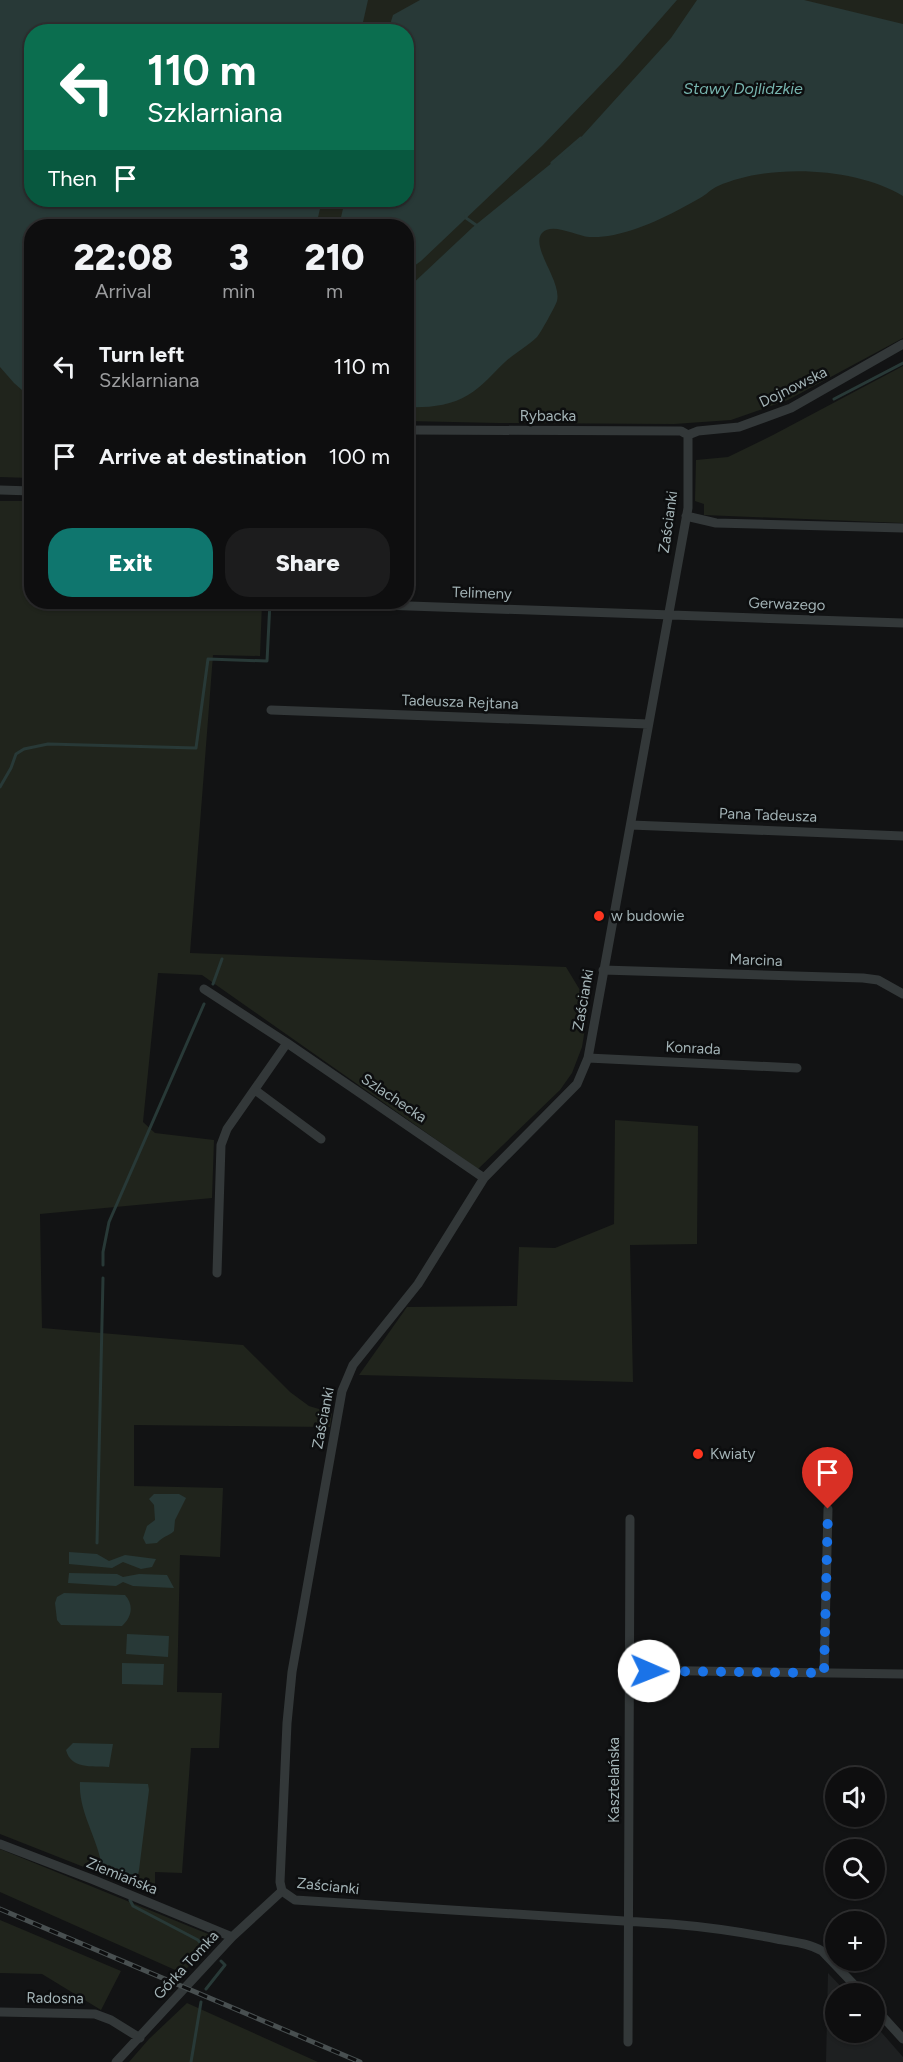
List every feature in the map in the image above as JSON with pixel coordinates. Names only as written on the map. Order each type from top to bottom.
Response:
[{"type":"street","name":"Dojnowska","points":[[688,435],[698,431],[739,427],[790,408],[903,344]]},
{"type":"street","name":"Rybacka","points":[[414,430],[681,432],[688,435]]},
{"type":"street","name":"Zaścianki","points":[[688,435],[686,516],[588,1058],[577,1084],[484,1178],[418,1284],[353,1365],[342,1391],[292,1672],[279,1874],[282,1891],[295,1900],[628,1920],[710,1928],[815,1947],[835,1963],[853,1983]]},
{"type":"street","points":[[0,490],[24,491]]},
{"type":"street","points":[[686,516],[716,523],[903,528]]},
{"type":"street","name":"Telimeny","points":[[414,606],[669,614]]},
{"type":"street","name":"Gerwazego","points":[[669,614],[903,623]]},
{"type":"street","name":"Tadeusza Rejtana","points":[[271,710],[648,724]]},
{"type":"street","name":"Pana Tadeusza","points":[[631,825],[903,836]]},
{"type":"street","name":"Marcina","points":[[603,970],[863,978],[878,980],[903,994]]},
{"type":"street","name":"Szlachecka","points":[[204,989],[484,1178]]},
{"type":"street","points":[[217,1273],[221,1145],[227,1129],[287,1043]]},
{"type":"street","name":"Konrada","points":[[588,1058],[797,1068]]},
{"type":"street","points":[[255,1090],[321,1138]]},
{"type":"street","points":[[824,1673],[828,1509]]},
{"type":"street","name":"Kasztelańska","points":[[628,2042],[630,1519]]},
{"type":"street","points":[[629,1670],[903,1674]]},
{"type":"street","name":"Ziemiańska","points":[[0,1844],[232,1937]]},
{"type":"street","name":"Górka Tomka","points":[[116,2062],[232,1937],[282,1891]]},
{"type":"street","name":"Radosna","points":[[0,2012],[95,2014],[111,2020],[140,2038]]},
{"type":"street","points":[[885,2019],[903,2039]]},
{"type":"shaded area","points":[[0,0],[903,0],[903,338],[788,400],[731,420],[674,424],[414,421],[414,219],[24,219],[24,478],[0,477]]},
{"type":"shaded area","points":[[903,366],[903,523],[704,515],[704,504],[695,501],[696,460],[728,457]]},
{"type":"shaded area","points":[[0,501],[24,501],[24,609],[262,609],[260,656],[213,655],[190,953],[566,967],[589,1005],[582,1047],[572,1073],[560,1090],[478,1169],[202,975],[158,973],[143,1122],[155,1133],[214,1140],[212,1198],[40,1214],[42,1328],[243,1345],[290,1392],[309,1406],[332,1413],[330,1427],[134,1425],[134,1486],[223,1488],[220,1557],[180,1555],[177,1692],[222,1693],[219,1748],[191,1748],[182,1873],[155,1872],[155,1895],[0,1834]]},
{"type":"shaded area","points":[[615,1120],[698,1126],[697,1244],[630,1245],[633,1382],[359,1375],[407,1307],[517,1306],[519,1247],[555,1248],[614,1224]]},
{"type":"shaded area","points":[[0,1849],[213,1936],[212,1943],[182,1973],[0,1892]]},
{"type":"shaded area","points":[[0,1920],[121,1971],[101,2010],[42,1974],[0,1973]]},
{"type":"shaded area","points":[[828,1973],[838,1983],[828,1983]]},
{"type":"shaded area","points":[[187,2003],[318,2062],[129,2062],[149,2039]]},
{"type":"shaded area","points":[[885,2036],[903,2057],[903,2062],[826,2062],[826,2043],[885,2043]]},
{"type":"water","points":[[0,0],[368,0],[363,24],[24,24],[24,207],[320,207],[318,219],[24,219],[24,392],[0,367]]},
{"type":"water","points":[[420,0],[677,0],[620,65],[542,146],[414,266],[414,219],[341,219],[343,207],[414,207],[414,24],[390,24],[393,15]]},
{"type":"water","name":"Stawy Dojlidzkie","points":[[697,0],[804,0],[903,24],[903,196],[884,186],[861,179],[837,174],[787,171],[739,179],[718,186],[667,216],[620,234],[589,237],[558,229],[546,230],[539,239],[540,247],[555,284],[557,301],[537,337],[468,395],[438,406],[414,407],[414,282],[473,227],[574,145],[671,38]]},
{"type":"water","points":[[154,1494],[179,1494],[186,1498],[175,1520],[174,1531],[157,1543],[146,1544],[143,1538],[147,1526],[155,1520],[154,1505],[149,1499]]},
{"type":"water","points":[[69,1552],[97,1554],[109,1561],[125,1555],[156,1559],[152,1567],[141,1569],[123,1562],[112,1568],[69,1564]]},
{"type":"water","points":[[69,1573],[117,1574],[123,1577],[139,1574],[167,1575],[174,1588],[133,1586],[123,1582],[116,1586],[68,1583]]},
{"type":"water","points":[[64,1593],[125,1595],[131,1607],[130,1615],[122,1626],[61,1625],[57,1620],[55,1603],[57,1597]]},
{"type":"water","points":[[127,1634],[169,1636],[168,1657],[126,1654]]},
{"type":"water","points":[[122,1663],[164,1664],[163,1685],[122,1684]]},
{"type":"water","points":[[73,1743],[113,1744],[109,1767],[89,1766],[72,1761],[66,1750]]},
{"type":"water","points":[[80,1782],[148,1784],[139,1870],[131,1885],[103,1875],[98,1851],[82,1805]]},
{"type":"waterway","points":[[552,163],[581,138]]},
{"type":"waterway","points":[[466,214],[466,218],[476,225]]},
{"type":"waterway","points":[[834,399],[903,363]]},
{"type":"waterway","points":[[0,787],[16,754],[24,749],[48,744],[196,748],[208,659],[267,661],[270,609]]},
{"type":"waterway","points":[[213,984],[222,959]]},
{"type":"waterway","points":[[103,1265],[109,1222],[204,1004]]},
{"type":"waterway","points":[[97,1543],[103,1278]]},
{"type":"waterway","points":[[130,1900],[133,1906],[198,1940],[203,1946]]},
{"type":"waterway","points":[[206,1989],[225,1965],[221,1961]]},
{"type":"waterway","points":[[191,2062],[201,2002]]},
{"type":"railway","points":[[0,1909],[360,2062]]},
{"type":"place","name":"w budowie","points":[[599,916]]},
{"type":"place","name":"Kwiaty","points":[[698,1454]]},
{"type":"route","points":[[649,1671],[824,1673],[828,1509]]}]
